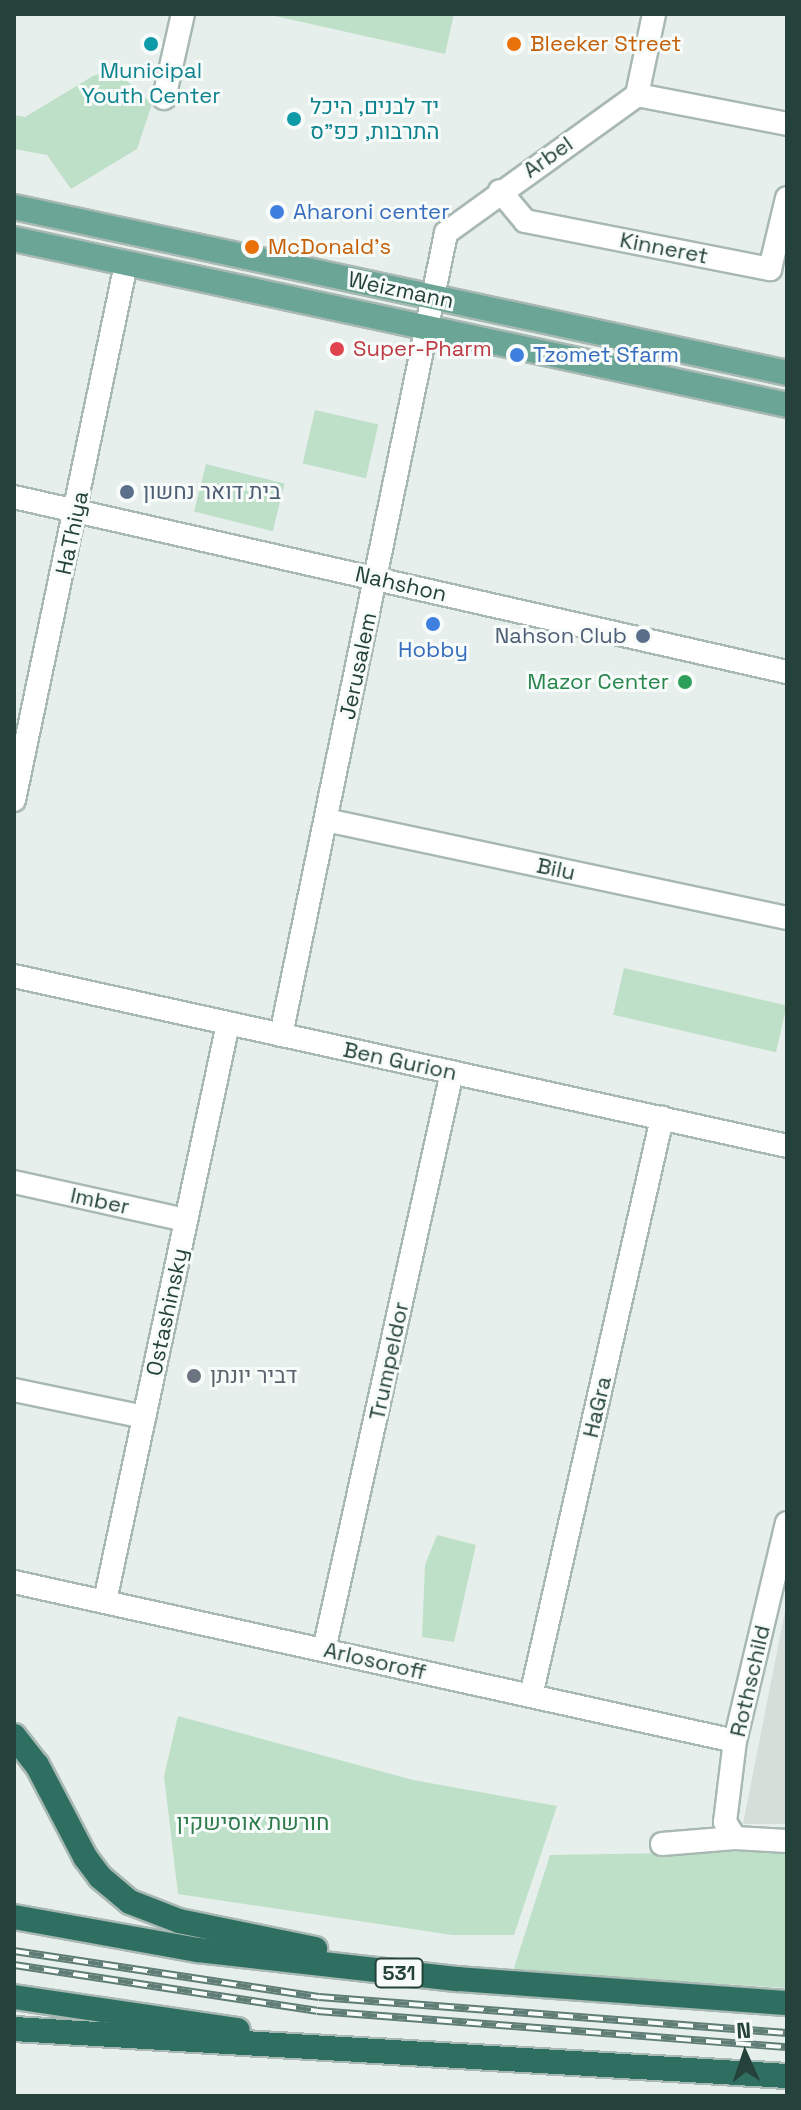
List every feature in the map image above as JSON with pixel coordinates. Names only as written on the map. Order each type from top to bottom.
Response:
[{"type":"highway","points":[[14,1736],[37,1765],[100,1877],[142,1909],[458,1979]]},
{"type":"highway","name":"531","points":[[14,1917],[198,1950],[458,1979],[787,2003]]},
{"type":"highway","points":[[14,1997],[314,2039],[483,2056]]},
{"type":"highway","points":[[14,2029],[787,2076]]},
{"type":"main road","name":"Weizmann","points":[[14,207],[787,373]]},
{"type":"main road","name":"Weizmann","points":[[14,239],[787,405]]},
{"type":"street","points":[[164,98],[183,14]]},
{"type":"street","points":[[654,14],[637,95],[787,124]]},
{"type":"street","name":"Arbel","points":[[432,297],[446,233],[500,191],[637,95]]},
{"type":"street","name":"Kinneret","points":[[500,191],[525,221],[770,269],[787,198]]},
{"type":"street","name":"HaThiya","points":[[14,800],[126,264]]},
{"type":"street","name":"Jerusalem","points":[[281,1035],[432,297]]},
{"type":"street","name":"Nahshon","points":[[14,497],[76,514],[376,578],[787,672]]},
{"type":"street","name":"Bilu","points":[[326,820],[787,918]]},
{"type":"street","name":"Ben Gurion","points":[[14,976],[787,1146]]},
{"type":"street","name":"Ostashinsky","points":[[105,1601],[228,1024]]},
{"type":"street","name":"Trumpeldor","points":[[324,1650],[452,1072]]},
{"type":"street","name":"HaGra","points":[[531,1696],[662,1118]]},
{"type":"street","name":"Imber","points":[[14,1182],[186,1220]]},
{"type":"street","points":[[14,1390],[144,1417]]},
{"type":"street","name":"Rothschild","points":[[735,1838],[725,1822],[735,1741],[787,1523]]},
{"type":"street","name":"Arlosoroff","points":[[14,1582],[735,1741]]},
{"type":"street","points":[[662,1844],[735,1838],[787,1841]]},
{"type":"shaded area","points":[[787,1601],[787,1824],[743,1824]]},
{"type":"green space","points":[[266,14],[454,14],[445,54]]},
{"type":"green space","points":[[114,69],[152,104],[137,149],[71,189],[47,155],[14,149],[14,115],[25,117],[93,76]]},
{"type":"green space","points":[[315,410],[378,425],[366,478],[303,464]]},
{"type":"green space","points":[[206,464],[285,484],[273,531],[194,512]]},
{"type":"green space","points":[[624,968],[787,1006],[776,1052],[613,1015]]},
{"type":"green space","points":[[437,1535],[476,1545],[454,1642],[422,1637],[425,1565]]},
{"type":"green space","name":"חורשת אוסישקין","points":[[178,1716],[413,1780],[557,1806],[514,1935],[452,1935],[178,1894],[164,1776]]},
{"type":"green space","points":[[787,1851],[787,1988],[513,1971],[550,1855]]},
{"type":"railway","points":[[14,1951],[319,1997],[787,2033]]},
{"type":"railway","points":[[14,1965],[317,2011],[787,2047]]},
{"type":"place","name":"Municipal Youth Center","points":[[151,44]]},
{"type":"place","name":"Bleeker Street","points":[[514,44]]},
{"type":"place","name":"יד לבנים, היכל התרבות, כפ\"ס","points":[[294,119]]},
{"type":"place","name":"Aharoni center","points":[[277,212]]},
{"type":"place","name":"McDonald's","points":[[252,247]]},
{"type":"place","name":"Super-Pharm","points":[[337,349]]},
{"type":"place","name":"Tzomet Sfarm","points":[[517,355]]},
{"type":"place","name":"בית דואר נחשון","points":[[127,492]]},
{"type":"place","name":"Hobby","points":[[433,624]]},
{"type":"place","name":"Nahson Club","points":[[643,636]]},
{"type":"place","name":"Mazor Center","points":[[685,682]]},
{"type":"place","name":"דביר יונתן","points":[[194,1376]]}]
